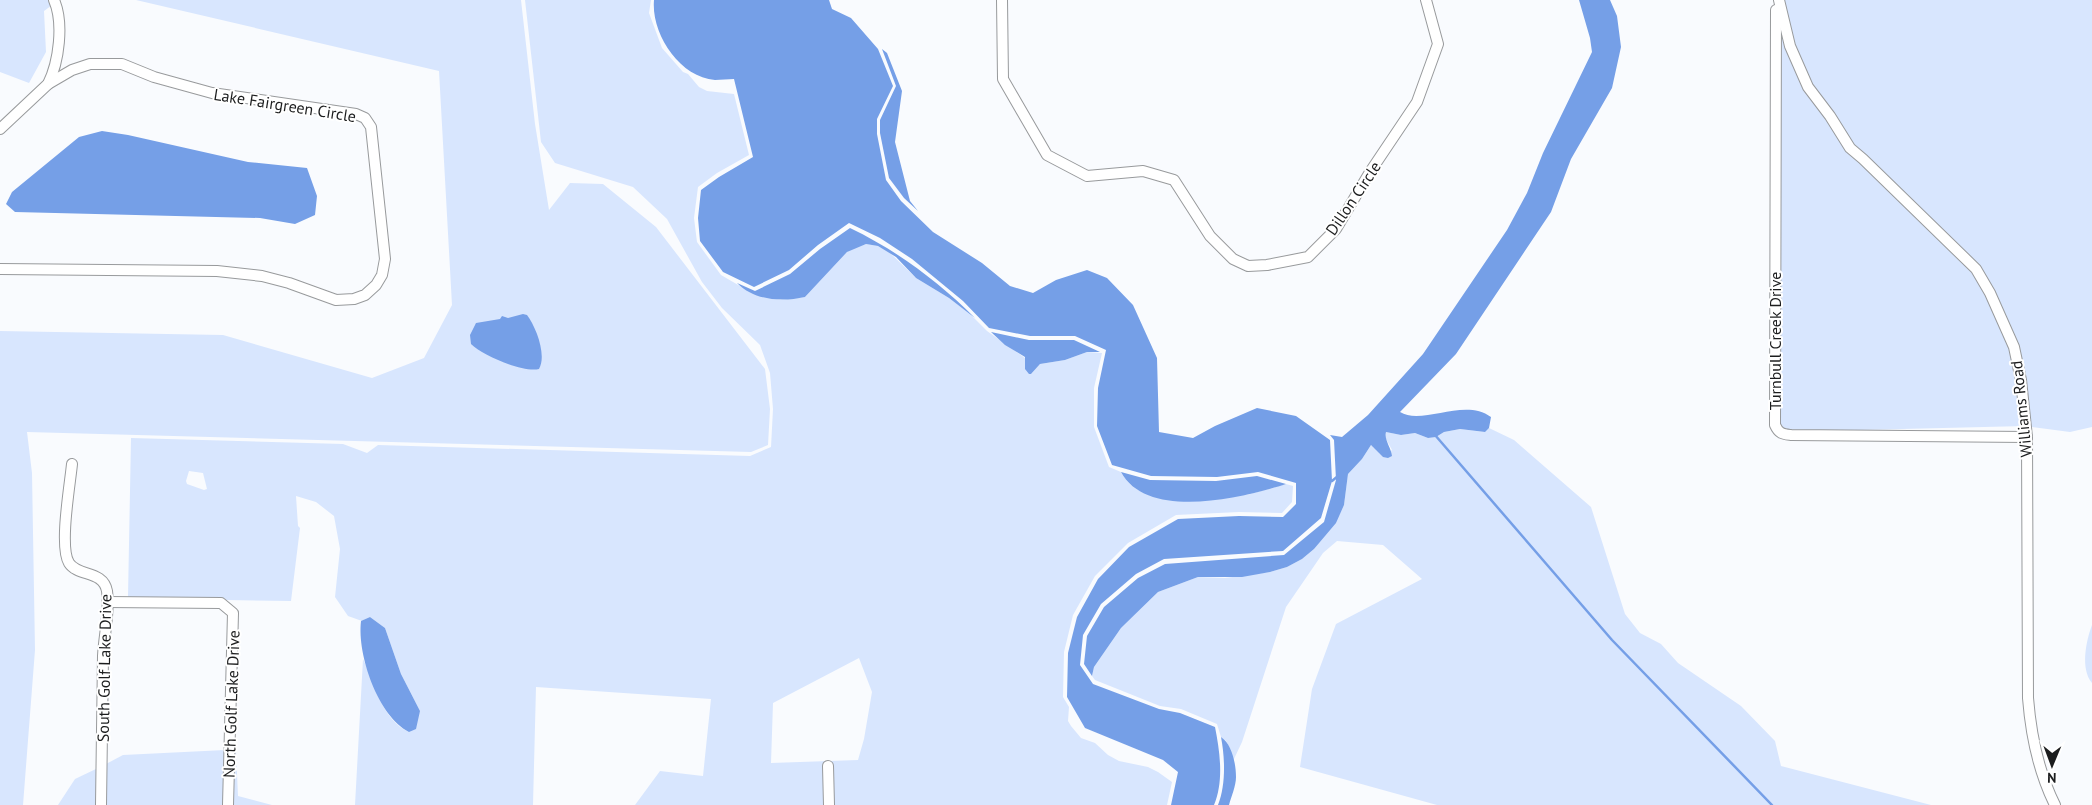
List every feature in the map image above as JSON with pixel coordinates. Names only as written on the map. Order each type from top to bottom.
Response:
[{"type":"street","points":[[0,129],[48,84],[53,74],[58,54],[59,22],[54,0]]},
{"type":"street","name":"Dillon Circle","points":[[1002,0],[1003,79],[1047,156],[1087,176],[1143,171],[1174,180],[1210,236],[1233,259],[1248,266],[1278,264],[1308,257],[1336,229],[1370,172],[1417,102],[1438,44],[1426,0]]},
{"type":"street","name":"Turnbull Creek Drive","points":[[1778,0],[1774,361],[1775,425],[1778,431],[1782,434],[1791,435],[2027,437]]},
{"type":"street","name":"Williams Road","points":[[1778,0],[1790,46],[1808,87],[1830,116],[1850,148],[1976,269],[1990,293],[2014,348],[2021,380],[2027,437],[2028,698],[2031,730],[2038,761],[2047,789],[2055,805]]},
{"type":"street","name":"Lake Fairgreen Circle","points":[[0,269],[217,271],[262,276],[289,283],[336,300],[354,300],[365,295],[376,285],[382,275],[385,259],[371,127],[365,118],[356,114],[212,93],[154,78],[122,64],[90,64],[72,70],[48,84]]},
{"type":"street","name":"South Golf Lake Drive","points":[[72,464],[65,536],[66,554],[72,566],[94,575],[103,582],[107,592],[103,655],[101,805]]},
{"type":"street","name":"North Golf Lake Drive","points":[[107,602],[221,603],[233,613],[228,805]]},
{"type":"street","points":[[828,766],[829,805]]},
{"type":"shaded area","points":[[0,0],[59,0],[44,11],[46,52],[29,83],[0,72]]},
{"type":"shaded area","points":[[136,0],[521,0],[535,124],[549,210],[570,183],[603,184],[656,227],[765,369],[770,409],[768,445],[751,452],[27,432],[32,473],[35,650],[23,805],[0,805],[0,331],[223,335],[372,378],[424,358],[452,305],[439,71]]},
{"type":"shaded area","points":[[525,0],[651,0],[649,13],[662,48],[683,72],[688,74],[699,87],[707,91],[734,94],[749,155],[717,173],[698,187],[694,218],[697,242],[721,275],[752,293],[781,300],[805,297],[847,252],[866,244],[878,246],[887,250],[916,278],[949,298],[968,312],[987,331],[1025,358],[1025,364],[1031,374],[1040,364],[1065,360],[1087,352],[1102,353],[1094,388],[1094,427],[1109,467],[1121,472],[1130,484],[1141,492],[1151,495],[1247,495],[1286,484],[1293,486],[1292,502],[1282,513],[1239,512],[1176,515],[1128,543],[1095,576],[1073,615],[1064,652],[1063,697],[1069,707],[1068,721],[1081,738],[1095,743],[1108,755],[1119,761],[1148,767],[1172,782],[1167,805],[635,805],[660,771],[703,776],[711,699],[536,687],[533,805],[355,805],[363,659],[380,700],[392,719],[409,732],[420,711],[401,674],[385,628],[370,617],[362,621],[348,616],[335,597],[340,549],[334,516],[316,502],[296,496],[298,526],[300,528],[291,601],[128,597],[131,438],[343,444],[367,453],[378,445],[750,456],[771,447],[773,409],[770,373],[760,345],[722,308],[702,282],[667,219],[633,187],[555,163],[541,142]],"holes":[[[189,471],[203,473],[207,489],[204,490],[187,484]],[[859,658],[872,692],[864,739],[858,760],[771,763],[773,703]]]},
{"type":"shaded area","points":[[1774,0],[2092,0],[2092,427],[2070,432],[2025,426],[1779,432]]},
{"type":"shaded area","points":[[1489,428],[1514,440],[1591,507],[1625,614],[1640,633],[1661,644],[1678,663],[1741,706],[1775,741],[1781,766],[1931,805],[1437,805],[1300,767],[1312,689],[1336,624],[1422,579],[1383,545],[1337,541],[1323,553],[1286,607],[1242,742],[1233,761],[1231,750],[1226,741],[1221,737],[1217,724],[1181,709],[1160,706],[1095,680],[1092,676],[1094,667],[1121,628],[1158,592],[1198,577],[1225,578],[1270,572],[1287,567],[1302,559],[1314,549],[1338,517],[1344,505],[1348,474],[1362,459],[1371,445],[1383,457],[1392,450],[1386,439],[1386,432],[1401,435],[1415,433],[1428,438],[1460,429],[1484,432]]},
{"type":"shaded area","points":[[2092,625],[2092,683],[2086,670],[2085,655]]},
{"type":"shaded area","points":[[225,750],[223,805],[105,805],[106,764],[123,755]]},
{"type":"shaded area","points":[[234,750],[236,750],[238,796],[272,805],[232,805]]},
{"type":"shaded area","points":[[98,768],[97,805],[58,805],[75,779]]},
{"type":"water","points":[[654,0],[829,0],[832,9],[851,18],[878,49],[893,86],[877,119],[877,134],[886,180],[901,201],[933,232],[982,263],[1010,286],[1033,293],[1056,280],[1087,270],[1107,278],[1133,305],[1157,358],[1159,432],[1193,438],[1215,426],[1257,408],[1296,416],[1330,440],[1332,481],[1321,518],[1283,551],[1164,559],[1136,574],[1101,604],[1083,635],[1080,665],[1093,684],[1159,709],[1180,713],[1215,727],[1220,756],[1220,776],[1214,805],[1171,805],[1178,772],[1163,760],[1085,728],[1067,697],[1068,653],[1077,617],[1098,579],[1129,547],[1178,519],[1239,516],[1283,517],[1296,504],[1296,483],[1258,472],[1217,477],[1151,476],[1112,465],[1097,426],[1098,388],[1106,350],[1075,336],[1030,336],[989,328],[963,301],[912,259],[880,238],[849,223],[818,245],[789,270],[754,287],[723,272],[700,241],[698,218],[701,190],[753,157],[734,79],[715,80],[702,77],[690,71],[679,62],[662,39],[654,13]]},
{"type":"water","points":[[1579,0],[1610,0],[1617,16],[1621,47],[1612,88],[1571,159],[1551,212],[1456,354],[1400,412],[1420,416],[1456,410],[1480,412],[1491,417],[1489,428],[1485,432],[1460,429],[1428,438],[1415,433],[1401,435],[1386,432],[1392,456],[1388,458],[1383,457],[1371,445],[1362,459],[1348,474],[1344,505],[1336,523],[1314,549],[1302,559],[1287,567],[1242,577],[1198,577],[1158,592],[1121,628],[1094,667],[1092,676],[1084,664],[1087,636],[1104,607],[1138,578],[1165,564],[1284,555],[1324,522],[1336,480],[1334,440],[1330,435],[1342,437],[1368,415],[1423,354],[1507,230],[1527,193],[1543,153],[1592,52]]},
{"type":"water","points":[[882,49],[887,53],[902,91],[895,142],[910,201],[918,211],[904,198],[889,178],[880,133],[880,120],[896,86]]},
{"type":"water","points":[[102,131],[248,162],[307,168],[317,196],[315,215],[295,224],[260,218],[15,212],[6,204],[12,192],[79,137]]},
{"type":"water","points":[[850,228],[884,246],[916,267],[975,318],[949,298],[916,278],[896,257],[878,246],[866,244],[847,252],[805,297],[769,299],[744,289],[737,283],[755,291],[790,274],[820,249]]},
{"type":"water","points":[[523,314],[527,315],[537,334],[542,356],[539,369],[532,370],[513,366],[484,353],[471,344],[470,335],[476,323],[500,319],[502,316],[508,318]]},
{"type":"water","points":[[991,332],[1029,340],[1074,340],[1100,352],[1087,352],[1065,360],[1040,364],[1029,374],[1025,369],[1025,357],[1005,345]]},
{"type":"water","points":[[1121,472],[1150,480],[1216,481],[1257,476],[1286,484],[1268,490],[1222,499],[1197,502],[1173,501],[1152,497],[1134,487]]},
{"type":"water","points":[[370,617],[385,628],[401,674],[420,711],[416,729],[409,732],[388,713],[379,699],[366,667],[362,650],[361,621]]},
{"type":"water","points":[[1221,737],[1231,749],[1236,772],[1236,780],[1229,805],[1218,805],[1221,797],[1224,771]]},
{"type":"waterway","points":[[1435,435],[1612,640],[1772,805]]},
{"type":"waterway","points":[[1332,481],[1338,476]]}]
